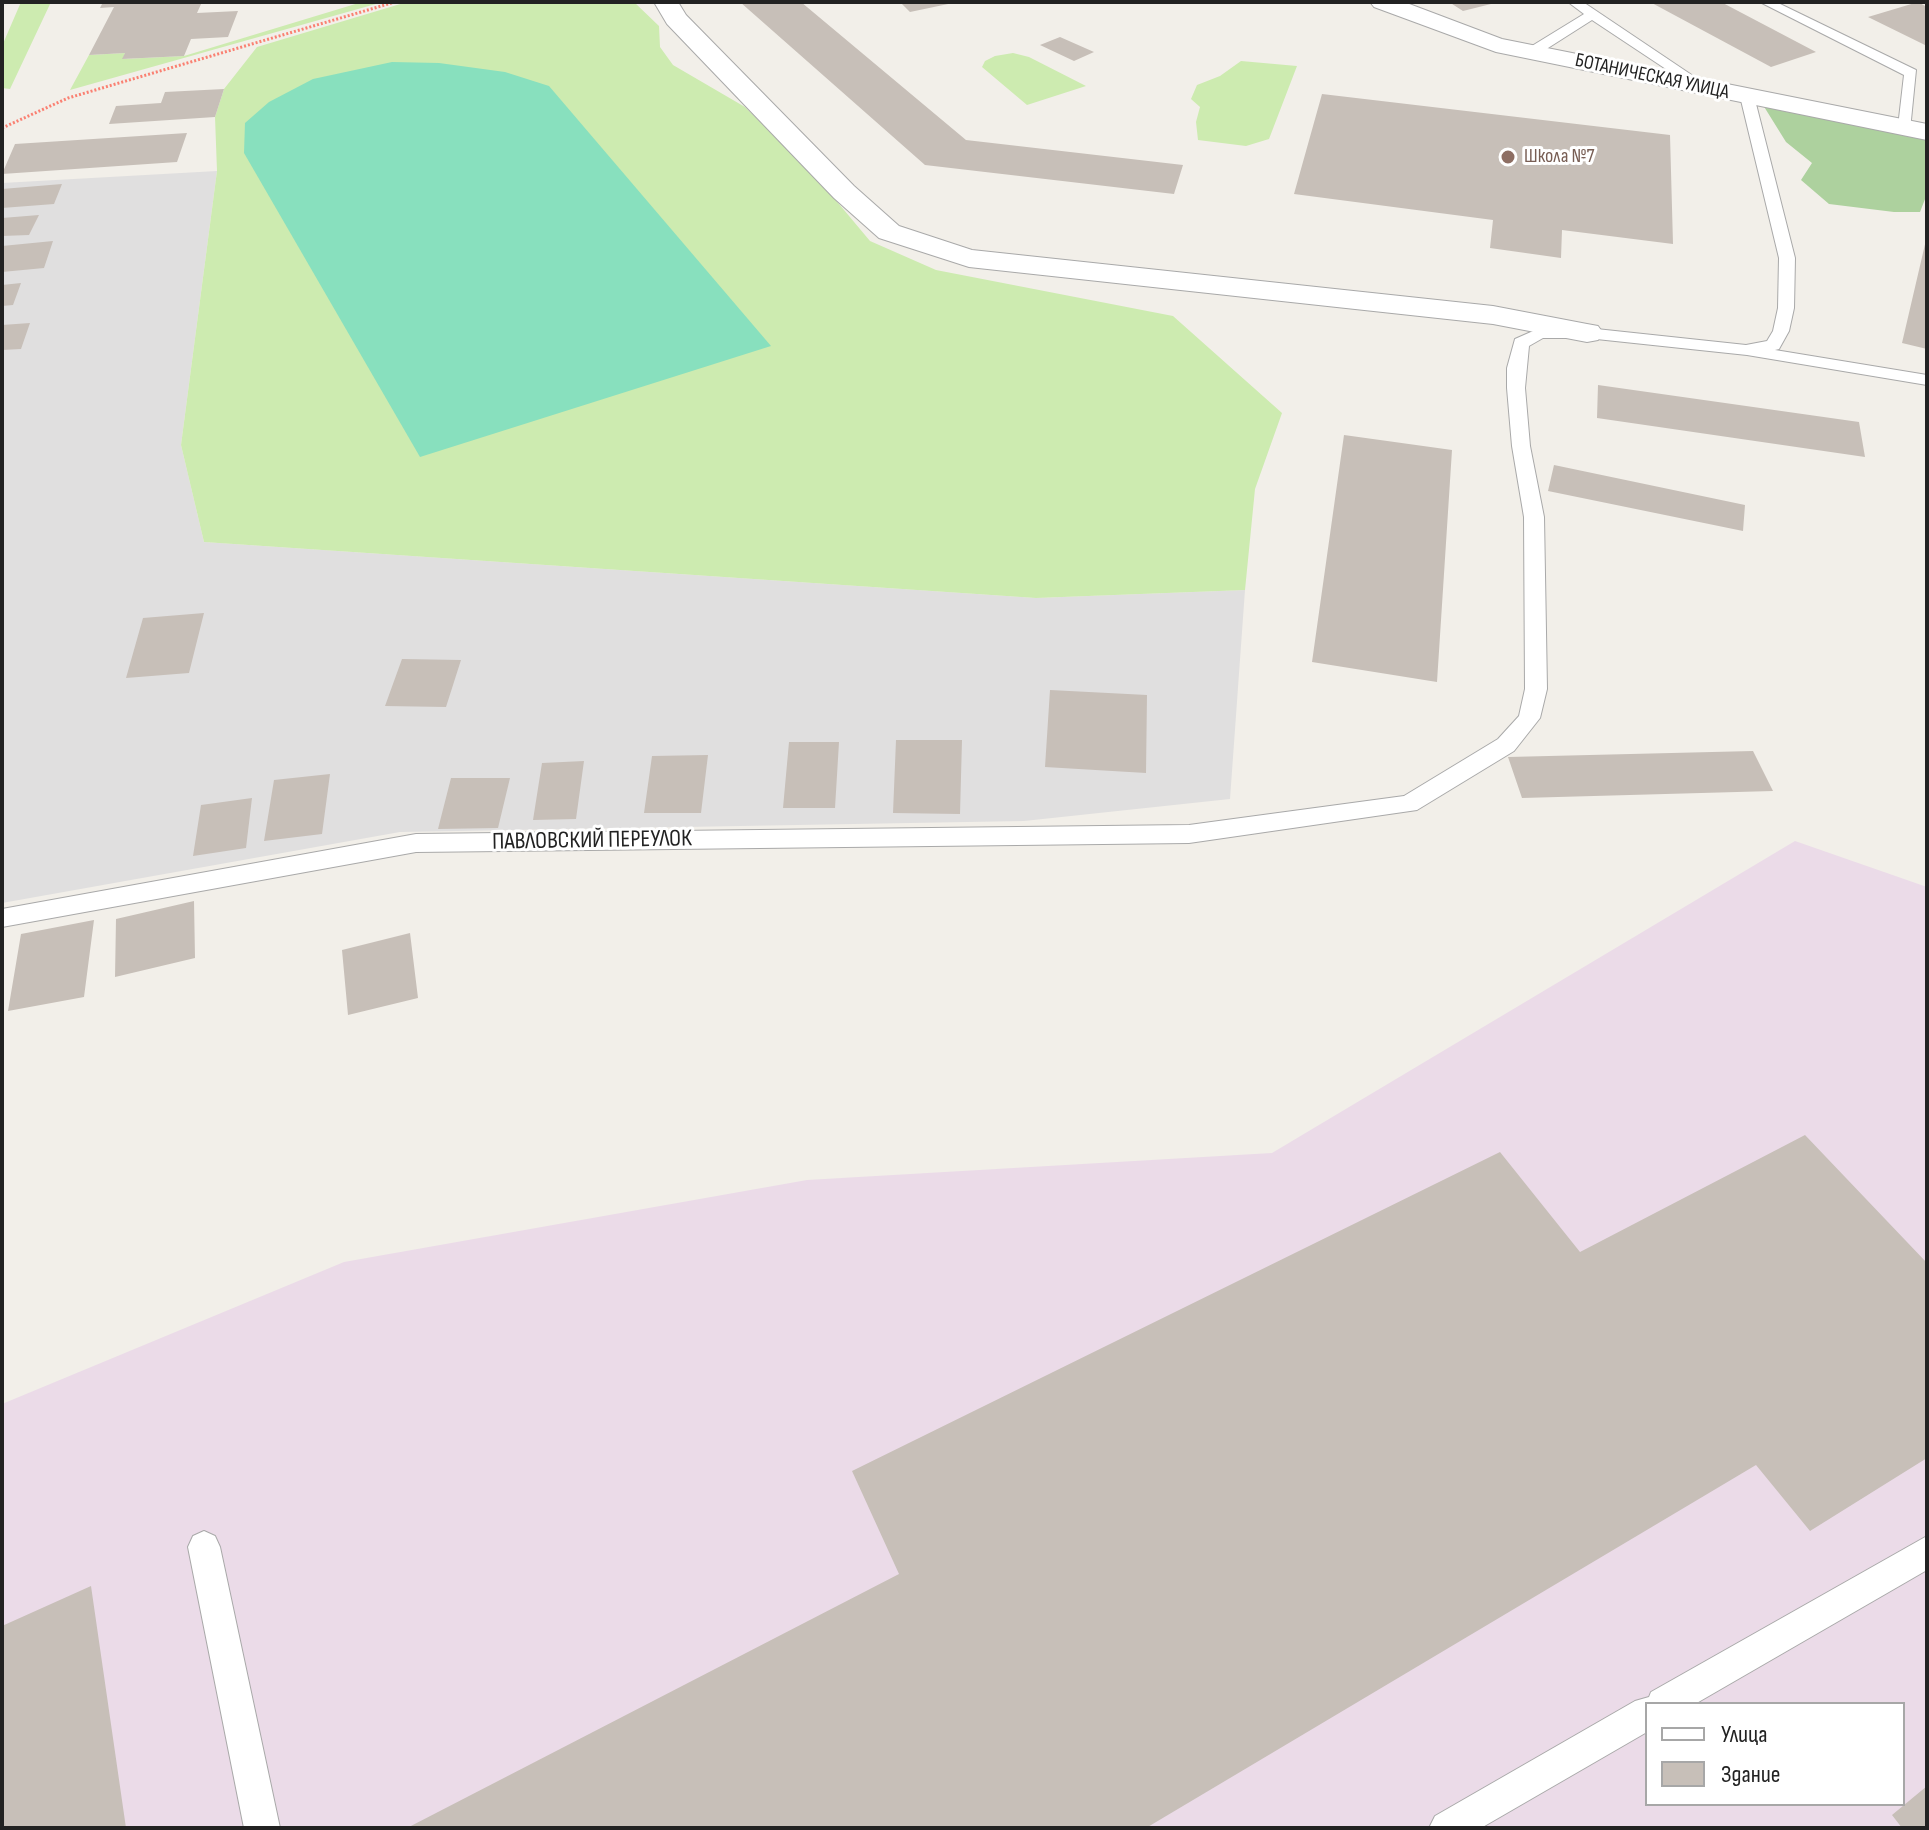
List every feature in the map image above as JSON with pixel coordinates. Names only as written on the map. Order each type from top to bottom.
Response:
[{"type":"street","points":[[666,2],[676,19],[730,75],[844,192],[889,232],[969,258],[1493,315],[1587,333]]},
{"type":"street","name":"БОТАНИЧЕСКАЯ УЛИЦА","points":[[1382,2],[1496,45],[1916,129]]},
{"type":"lane","points":[[1574,2],[1704,88]]},
{"type":"lane","points":[[1766,2],[1911,73],[1916,129]]},
{"type":"lane","points":[[1532,52],[1593,14]]},
{"type":"lane","points":[[1746,350],[1773,345],[1781,331],[1786,308],[1787,258],[1747,96]]},
{"type":"lane","name":"ПАВЛОВСКИЙ ПЕРЕУЛОК","points":[[2,918],[416,843],[1189,834],[1409,804],[1506,745],[1529,718],[1536,689],[1534,517],[1521,446],[1516,368],[1521,343],[1540,333],[1587,333]]},
{"type":"lane","points":[[1587,333],[1746,350],[1927,380]]},
{"type":"lane","points":[[204,1547],[262,1828]]},
{"type":"lane","points":[[1666,1702],[1927,1552]]},
{"type":"lane","points":[[1447,1828],[1645,1714]]},
{"type":"path","points":[[2,128],[68,98],[395,2]]},
{"type":"shaded area","points":[[217,171],[181,445],[204,542],[1036,598],[1245,590],[1230,799],[1024,821],[400,832],[2,903],[2,183]]},
{"type":"shaded area","points":[[1795,841],[1927,887],[1927,1828],[2,1828],[2,1404],[344,1262],[807,1180],[1272,1153]]},
{"type":"green space","points":[[21,2],[51,2],[10,89],[2,88],[2,46]]},
{"type":"green space","points":[[362,2],[383,2],[70,90],[89,55],[125,53],[123,59],[184,56]]},
{"type":"green space","points":[[407,2],[634,2],[659,26],[660,47],[673,65],[745,107],[813,173],[870,241],[936,270],[1173,316],[1282,413],[1255,489],[1245,590],[1036,598],[204,542],[181,445],[217,171],[215,117],[224,89],[257,47]]},
{"type":"green space","points":[[1013,53],[1029,57],[1086,86],[1027,105],[982,67],[985,61],[995,56]]},
{"type":"green space","points":[[1241,61],[1297,66],[1269,139],[1246,146],[1198,140],[1196,122],[1200,107],[1191,99],[1197,85],[1220,76]]},
{"type":"green space","points":[[392,62],[439,63],[505,72],[549,86],[771,346],[420,457],[244,153],[245,123],[269,102],[313,79]]},
{"type":"green space","points":[[1763,105],[1927,139],[1927,194],[1920,212],[1829,204],[1801,180],[1812,163],[1786,142]]},
{"type":"building","points":[[103,2],[202,2],[197,13],[238,11],[228,37],[191,39],[184,56],[122,59],[125,53],[89,55],[114,7],[100,8]]},
{"type":"building","points":[[740,2],[801,2],[966,140],[1183,165],[1174,194],[925,165]]},
{"type":"building","points":[[900,2],[953,2],[953,3],[910,12]]},
{"type":"building","points":[[1449,2],[1495,2],[1495,3],[1463,11]]},
{"type":"building","points":[[1650,2],[1721,2],[1816,52],[1771,67]]},
{"type":"building","points":[[1918,2],[1927,7],[1927,46],[1868,17]]},
{"type":"building","points":[[1060,37],[1094,52],[1074,61],[1040,45]]},
{"type":"building","points":[[224,89],[215,117],[109,124],[116,106],[161,103],[165,92]]},
{"type":"building","name":"Школа №7","points":[[1322,94],[1670,135],[1673,244],[1562,230],[1561,258],[1490,248],[1493,220],[1294,194]]},
{"type":"building","points":[[187,133],[177,162],[2,174],[15,144]]},
{"type":"building","points":[[62,184],[54,204],[2,208],[2,189]]},
{"type":"building","points":[[39,215],[29,235],[2,236],[2,218]]},
{"type":"building","points":[[1927,240],[1927,349],[1902,343]]},
{"type":"building","points":[[53,241],[44,268],[2,272],[2,246]]},
{"type":"building","points":[[21,283],[13,305],[2,306],[2,285]]},
{"type":"building","points":[[30,323],[21,349],[2,350],[2,325]]},
{"type":"building","points":[[1598,385],[1859,422],[1865,457],[1597,418]]},
{"type":"building","points":[[1344,435],[1452,450],[1437,682],[1312,662]]},
{"type":"building","points":[[1554,465],[1745,505],[1743,531],[1548,491]]},
{"type":"building","points":[[204,613],[189,673],[126,678],[143,618]]},
{"type":"building","points":[[402,659],[461,660],[446,707],[385,706]]},
{"type":"building","points":[[1050,690],[1147,695],[1146,773],[1045,767]]},
{"type":"building","points":[[896,740],[962,740],[960,814],[893,813]]},
{"type":"building","points":[[789,742],[839,742],[835,808],[783,808]]},
{"type":"building","points":[[1753,751],[1773,791],[1522,798],[1508,757]]},
{"type":"building","points":[[708,755],[701,813],[644,813],[652,756]]},
{"type":"building","points":[[584,761],[576,819],[533,820],[542,763]]},
{"type":"building","points":[[330,774],[322,834],[264,841],[274,780]]},
{"type":"building","points":[[451,778],[510,778],[498,828],[438,829]]},
{"type":"building","points":[[252,798],[246,848],[193,856],[201,805]]},
{"type":"building","points":[[194,901],[195,958],[115,977],[116,919]]},
{"type":"building","points":[[94,920],[84,997],[8,1011],[21,934]]},
{"type":"building","points":[[410,933],[418,998],[348,1015],[342,950]]},
{"type":"building","points":[[1805,1135],[1927,1263],[1927,1458],[1810,1531],[1756,1465],[1146,1828],[407,1828],[899,1574],[852,1471],[1500,1152],[1580,1252]]},
{"type":"building","points":[[91,1586],[126,1828],[2,1828],[2,1626]]},
{"type":"building","points":[[1927,1786],[1927,1828],[1902,1828],[1892,1815]]},
{"type":"place","name":"Школа №7","points":[[1508,157]]}]
